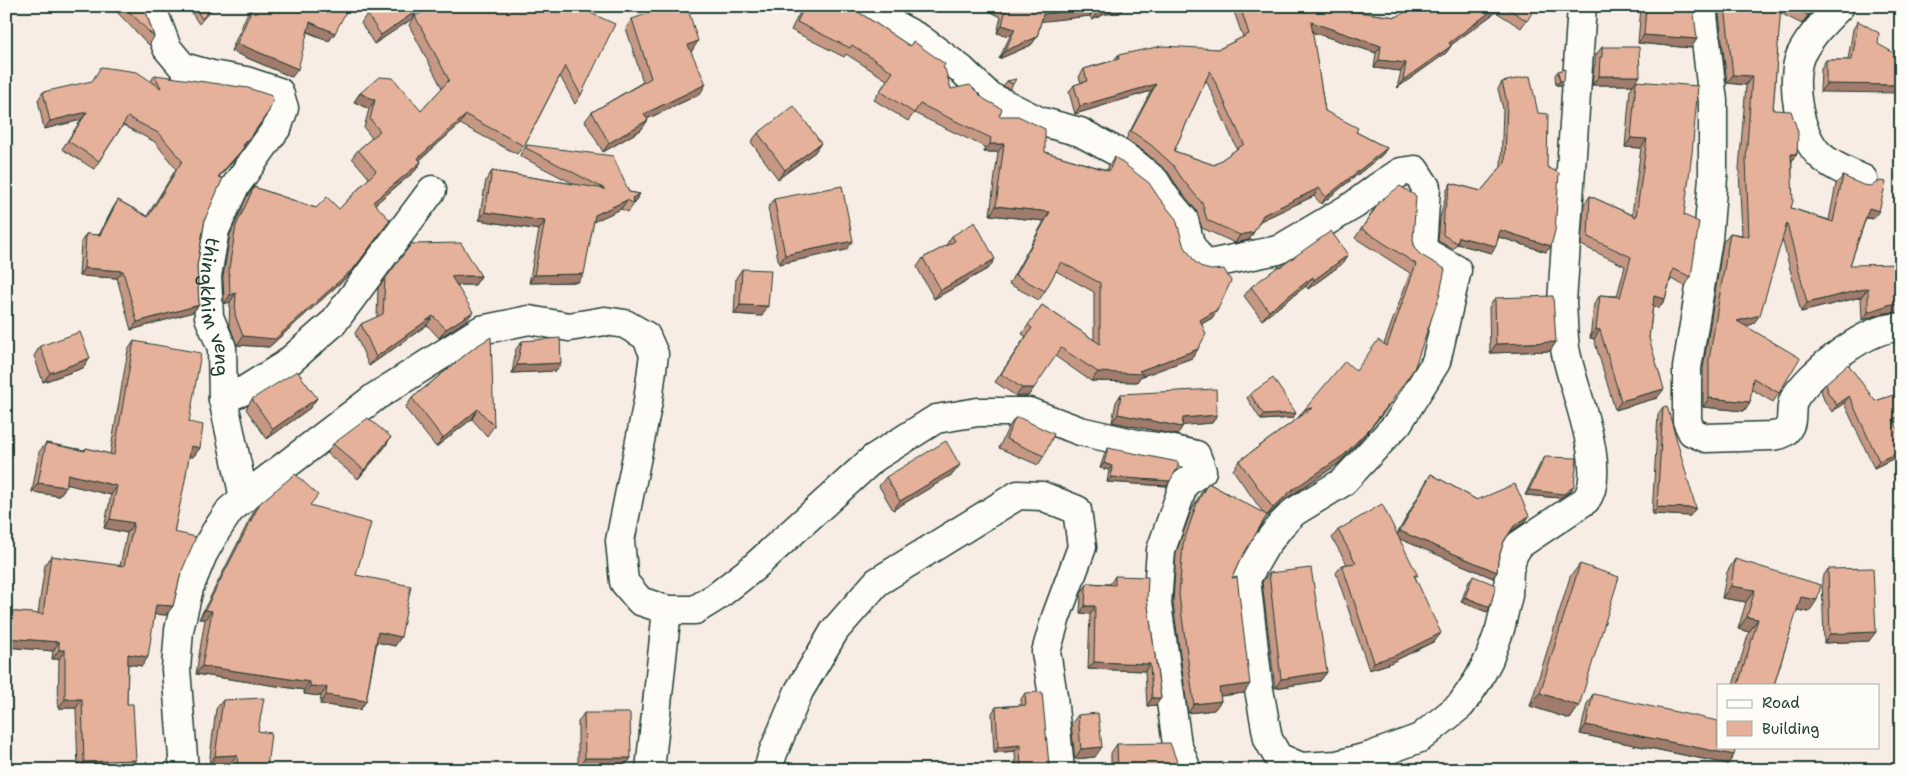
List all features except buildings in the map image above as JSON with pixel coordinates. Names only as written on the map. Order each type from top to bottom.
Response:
[{"type":"street","name":"thingkhim veng","points":[[151,6],[167,48],[183,67],[266,87],[279,92],[284,108],[278,126],[234,188],[215,230],[206,276],[209,317],[222,348],[223,399],[244,498]]},
{"type":"street","points":[[859,6],[919,38],[961,69],[989,96],[1039,121],[1080,132],[1136,165],[1155,180],[1165,197],[1184,220],[1190,244],[1202,262],[1209,264],[1278,250],[1354,206],[1401,172],[1415,170],[1426,187],[1422,250],[1457,270],[1436,362],[1398,423],[1343,482],[1294,512],[1281,525],[1265,546],[1246,579],[1258,684],[1268,739],[1278,757],[1301,767],[1337,765],[1398,747],[1420,738],[1461,705],[1478,680],[1500,629],[1508,595],[1509,570],[1519,545],[1586,500],[1592,492],[1593,472],[1588,433],[1566,349],[1562,302],[1582,6]]},
{"type":"street","points":[[1702,6],[1713,101],[1713,177],[1708,239],[1687,368],[1687,421],[1692,432],[1706,438],[1782,434],[1788,430],[1791,422],[1790,410],[1801,388],[1833,357],[1856,342],[1888,328],[1901,328]]},
{"type":"street","points":[[1840,6],[1818,28],[1801,55],[1795,78],[1799,110],[1807,139],[1821,157],[1842,170],[1863,179]]},
{"type":"street","points":[[223,399],[245,390],[285,365],[333,323],[432,190]]},
{"type":"street","points":[[184,770],[176,669],[179,630],[189,588],[202,554],[230,510],[375,397],[481,330],[529,320],[569,326],[605,321],[625,324],[646,336],[654,354],[648,402],[620,541],[624,582],[640,601],[667,610],[694,610],[716,597],[753,568],[874,458],[936,418],[978,412],[1029,412],[1080,431],[1196,455],[1202,471],[1184,484],[1161,550],[1157,604],[1177,744],[1187,770]]},
{"type":"street","points":[[768,770],[773,753],[799,691],[835,630],[877,582],[1018,495],[1042,496],[1077,510],[1082,547],[1056,617],[1046,652],[1053,696],[1060,770]]},
{"type":"street","points":[[650,770],[667,610]]}]
